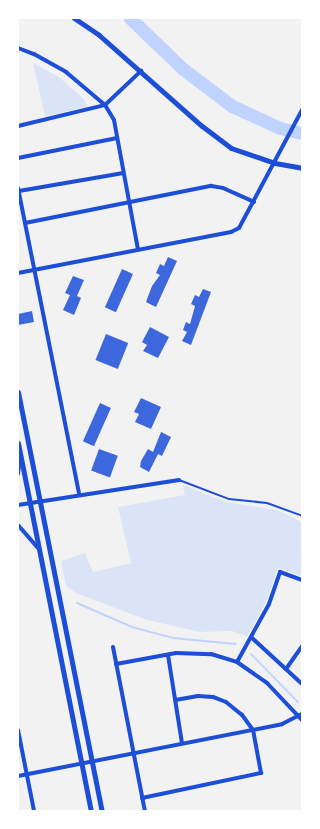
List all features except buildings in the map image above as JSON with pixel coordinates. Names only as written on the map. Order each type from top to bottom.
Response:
[{"type":"street","points":[[74,18],[99,35],[202,126],[231,148],[275,163],[302,168]]},
{"type":"street","points":[[18,48],[34,54],[66,72],[105,105],[114,120],[138,250]]},
{"type":"street","points":[[18,126],[105,105],[141,71]]},
{"type":"street","points":[[18,273],[231,232],[243,223],[302,110]]},
{"type":"street","points":[[18,158],[117,138]]},
{"type":"street","points":[[79,494],[18,190],[123,172]]},
{"type":"street","points":[[25,223],[211,186],[223,188],[254,202]]},
{"type":"street","points":[[18,392],[102,811]]},
{"type":"street","points":[[18,443],[91,811]]},
{"type":"street","points":[[18,474],[20,452]]},
{"type":"street","points":[[18,505],[79,494],[179,480]]},
{"type":"street","points":[[18,525],[32,538],[40,551]]},
{"type":"street","points":[[237,662],[252,638],[269,604],[280,572],[302,580]]},
{"type":"street","points":[[252,638],[302,684]]},
{"type":"street","points":[[286,669],[302,646]]},
{"type":"street","points":[[113,647],[145,811]]},
{"type":"street","points":[[116,664],[168,655],[211,654],[237,662],[267,684],[300,719]]},
{"type":"street","points":[[168,655],[182,743]]},
{"type":"street","points":[[142,798],[261,774],[253,730],[242,715],[226,702],[213,697],[198,696],[175,700]]},
{"type":"street","points":[[300,719],[302,714]]},
{"type":"street","points":[[18,776],[253,730],[300,719]]},
{"type":"street","points":[[18,730],[34,811]]},
{"type":"lane","points":[[179,480],[229,499],[267,503],[302,516]]},
{"type":"shaded area","points":[[33,63],[59,77],[84,99],[87,107],[45,116]]},
{"type":"shaded area","points":[[183,485],[226,502],[277,510],[302,522],[302,576],[278,568],[266,602],[247,637],[232,631],[199,632],[144,619],[76,593],[66,586],[61,561],[85,553],[93,572],[131,563],[118,507],[185,495]]},
{"type":"waterway","points":[[130,18],[183,69],[232,106],[280,128],[302,133]]},
{"type":"waterway","points":[[77,603],[132,627],[173,638],[236,644]]},
{"type":"waterway","points":[[251,654],[298,702]]}]
